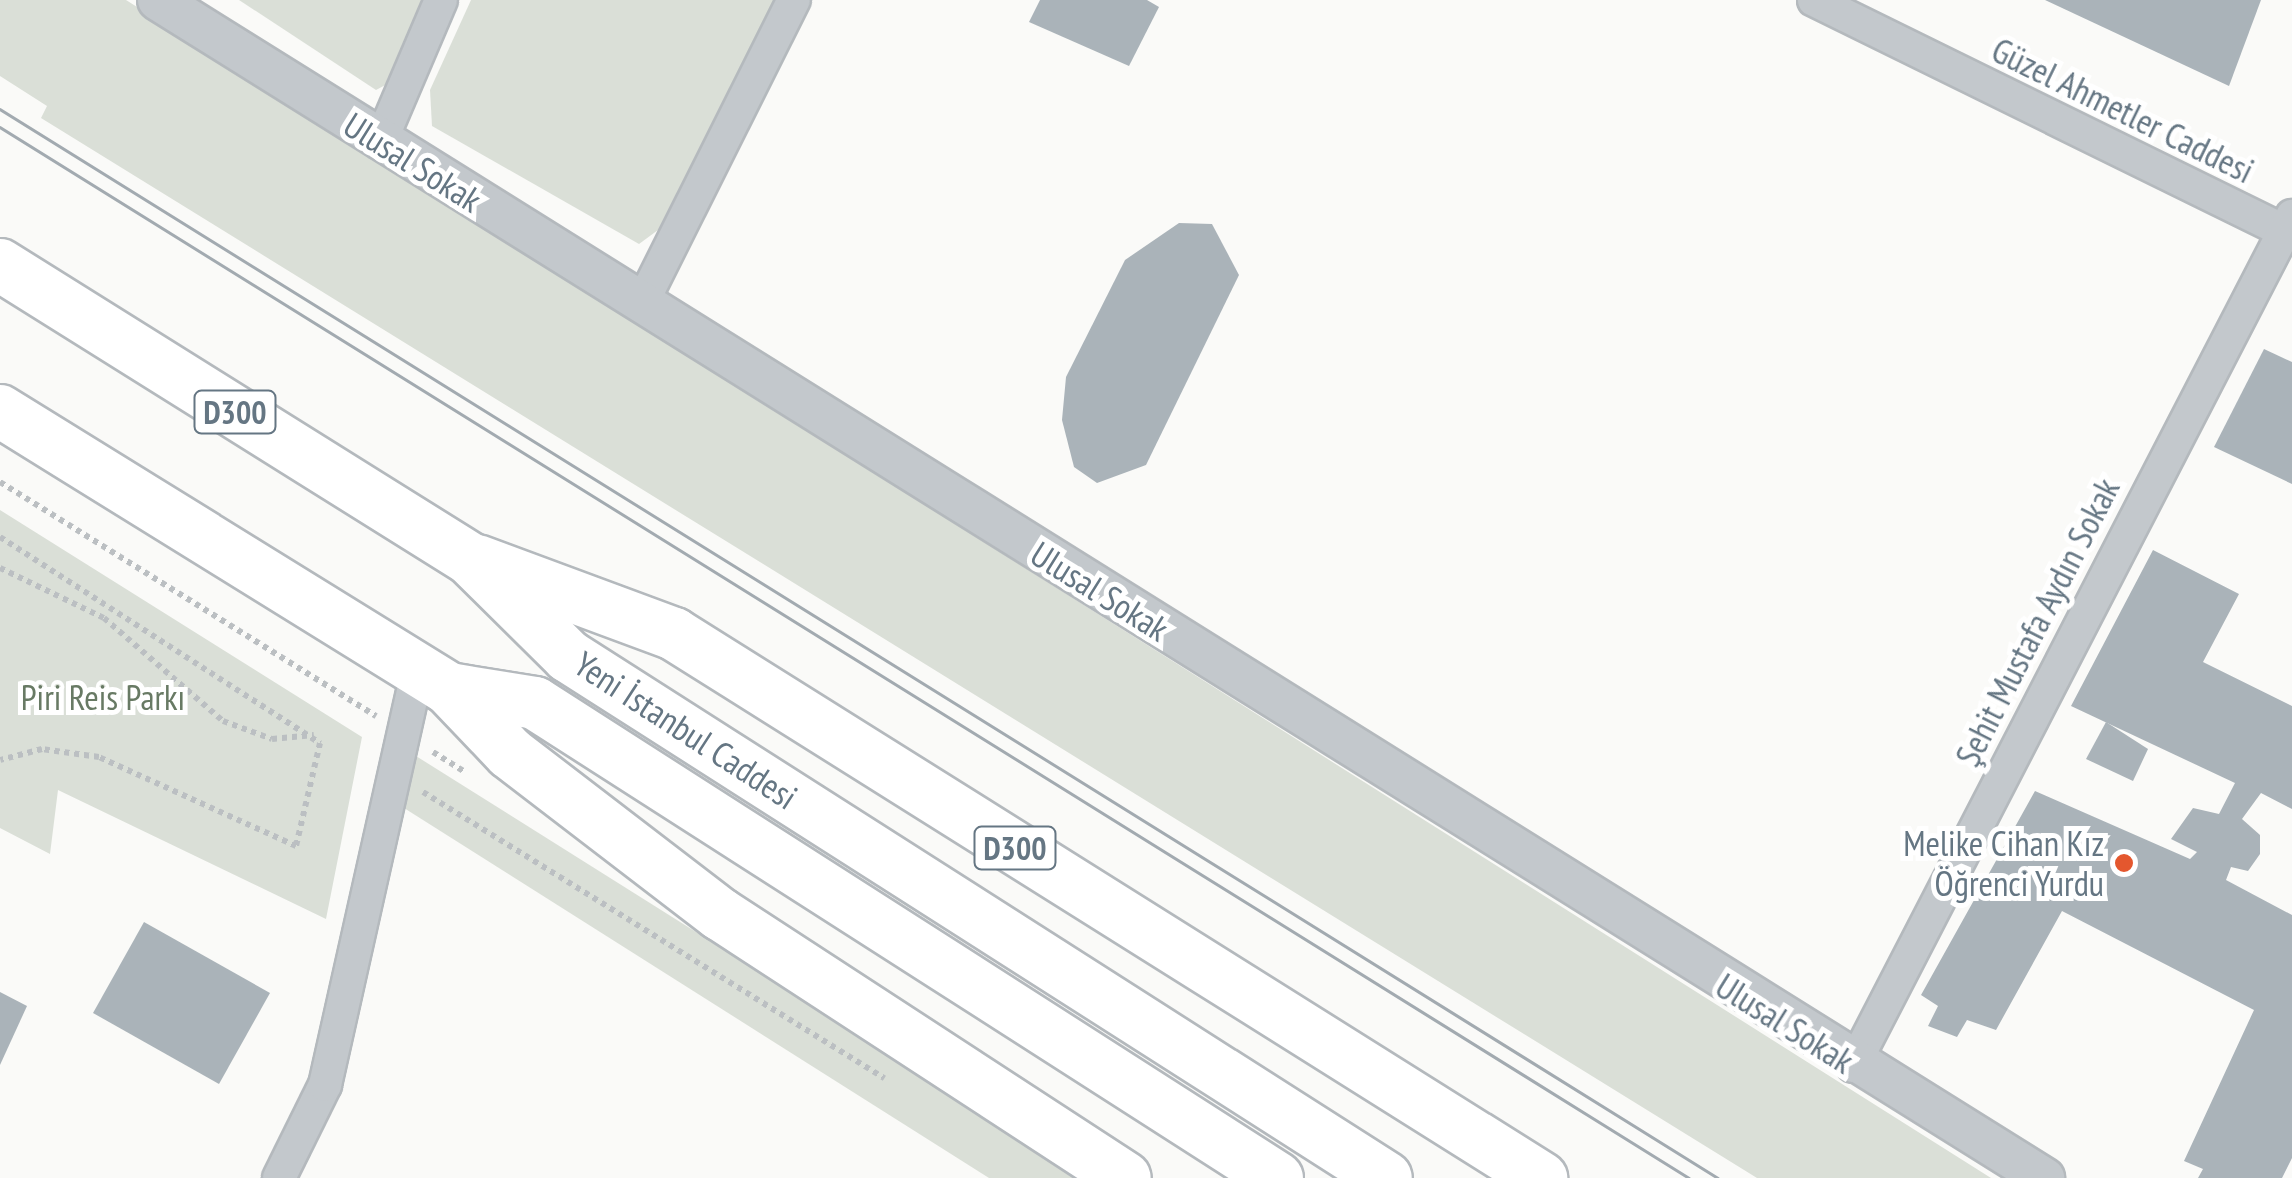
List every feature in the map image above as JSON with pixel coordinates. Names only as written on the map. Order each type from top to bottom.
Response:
[{"type":"highway","name":"Yeni İstanbul Caddesi","points":[[0,265],[470,559],[568,656],[1386,1178]]},
{"type":"highway","name":"Yeni İstanbul Caddesi","points":[[0,410],[433,680],[535,703],[1278,1178]]},
{"type":"highway","name":"D300","points":[[470,559],[674,634],[1541,1178]]},
{"type":"highway","points":[[433,680],[510,754],[720,914],[1125,1178]]},
{"type":"street","name":"Ulusal Sokak","points":[[158,0],[1853,1066],[2044,1178]]},
{"type":"street","points":[[380,143],[441,0]]},
{"type":"street","points":[[642,303],[794,0]]},
{"type":"street","name":"Güzel Ahmetler Caddesi","points":[[1814,0],[2289,228]]},
{"type":"street","name":"Şehit Mustafa Aydın Sokak","points":[[1853,1066],[2289,228]]},
{"type":"street","points":[[279,1178],[325,1085],[400,731],[433,680]]},
{"type":"path","points":[[0,482],[400,731]]},
{"type":"path","points":[[0,537],[316,735]]},
{"type":"path","points":[[0,568],[104,618],[223,721],[272,739],[316,735]]},
{"type":"path","points":[[0,760],[42,749],[100,757],[296,846],[316,735]]},
{"type":"path","points":[[411,784],[893,1083]]},
{"type":"green space","points":[[0,0],[126,0],[1991,1178],[1757,1178],[41,118],[47,106],[0,76]]},
{"type":"green space","points":[[239,0],[441,0],[406,74],[376,90]]},
{"type":"green space","points":[[471,0],[782,0],[673,219],[639,244],[432,126],[430,90]]},
{"type":"green space","name":"Piri Reis Parkı","points":[[0,510],[362,737],[326,919],[58,790],[50,854],[0,828]]},
{"type":"green space","points":[[416,756],[1082,1178],[989,1178],[404,808]]},
{"type":"building","points":[[1040,0],[1147,0],[1159,7],[1129,66],[1029,22]]},
{"type":"building","points":[[2045,0],[2261,0],[2229,86]]},
{"type":"building","points":[[1179,223],[1212,224],[1239,275],[1146,465],[1097,483],[1074,467],[1062,420],[1066,377],[1125,260]]},
{"type":"building","points":[[2264,349],[2292,362],[2292,484],[2214,447]]},
{"type":"building","name":"Melike Cihan Kız Öğrenci Yurdu","points":[[2153,550],[2239,594],[2203,662],[2292,706],[2292,809],[2261,793],[2242,819],[2260,835],[2260,854],[2248,871],[2231,867],[2226,880],[2292,915],[2292,1158],[2282,1178],[2198,1178],[2203,1169],[2184,1161],[2254,1010],[2062,911],[1996,1030],[1967,1020],[1957,1037],[1928,1026],[1938,1006],[1921,995],[2035,791],[2190,859],[2197,852],[2171,839],[2193,808],[2219,814],[2235,783],[2071,706]]},
{"type":"building","points":[[2106,722],[2148,749],[2133,781],[2086,759]]},
{"type":"building","points":[[144,922],[270,993],[219,1084],[93,1013]]},
{"type":"building","points":[[0,992],[27,1006],[0,1065]]},
{"type":"tram line","points":[[0,109],[1718,1178]]},
{"type":"tram line","points":[[0,127],[1689,1178]]},
{"type":"place","name":"Melike Cihan Kız Öğrenci Yurdu","points":[[2124,863]]}]
